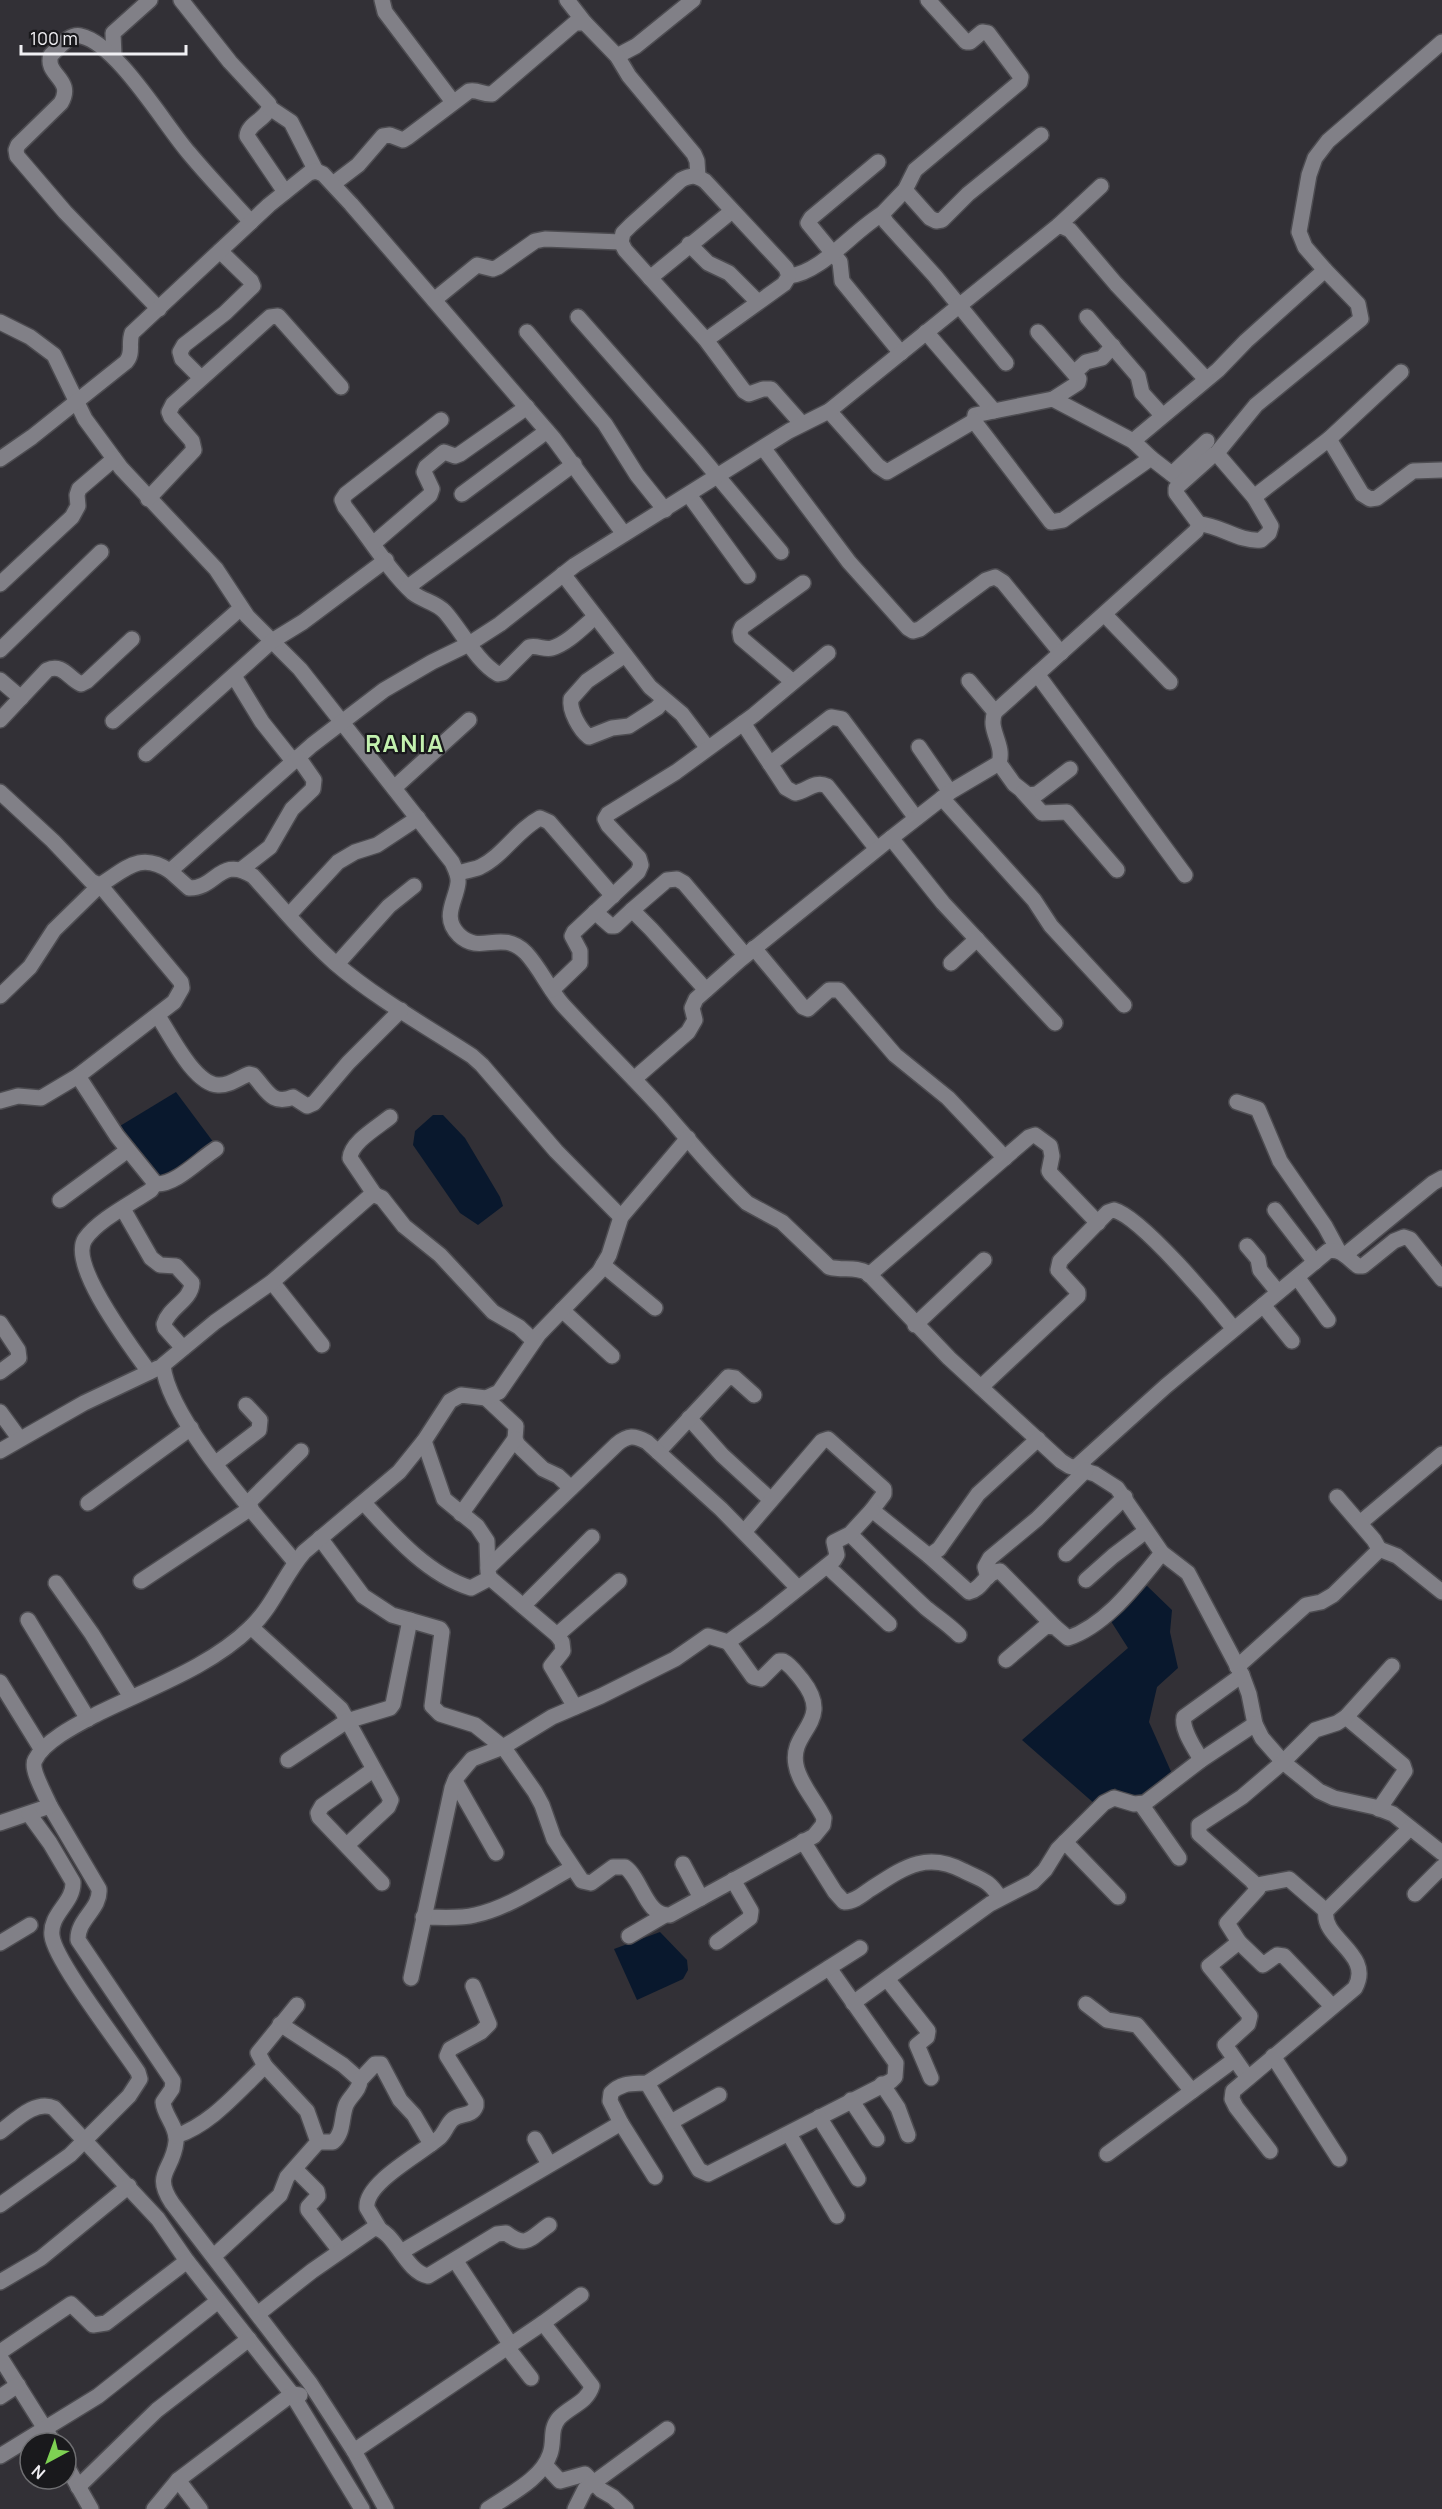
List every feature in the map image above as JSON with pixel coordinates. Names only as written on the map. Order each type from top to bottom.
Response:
[{"type":"street","points":[[114,56],[113,33],[150,0]]},
{"type":"street","points":[[181,0],[205,33],[266,100],[270,108],[291,122],[316,171]]},
{"type":"street","points":[[382,0],[385,12],[453,102]]},
{"type":"street","points":[[567,0],[585,23],[617,56],[629,76],[694,154],[698,177],[786,268],[789,276]]},
{"type":"street","points":[[617,56],[636,46],[693,0]]},
{"type":"street","points":[[789,276],[802,275],[808,271],[866,224],[882,214],[905,190],[915,170],[1020,82],[1021,77],[988,33],[982,32],[970,42],[966,42],[928,0]]},
{"type":"street","points":[[333,184],[358,165],[383,136],[390,135],[403,140],[469,91],[475,89],[487,95],[492,94],[575,23],[585,23]]},
{"type":"street","points":[[159,309],[65,212],[17,156],[16,150],[62,103],[66,95],[66,87],[51,66],[51,55],[73,36],[82,36],[114,56],[188,152],[251,222]]},
{"type":"street","points":[[1132,441],[1206,379],[1322,274],[1322,264],[1305,247],[1299,232],[1309,175],[1315,158],[1328,141],[1442,42]]},
{"type":"street","points":[[270,108],[249,129],[247,136],[285,192]]},
{"type":"street","points":[[905,190],[930,218],[936,221],[942,220],[968,194],[1041,135]]},
{"type":"street","points":[[878,162],[808,223],[840,262],[843,282],[900,352]]},
{"type":"street","points":[[0,459],[32,437],[126,362],[131,351],[132,333],[285,192],[309,173],[316,171],[323,174],[333,184],[527,407],[574,464],[624,534]]},
{"type":"street","points":[[621,242],[623,233],[681,180],[689,176],[698,177]]},
{"type":"street","points":[[170,871],[296,759],[342,722],[402,679],[469,644],[500,624],[562,574],[802,424],[829,411],[1059,225],[1101,186]]},
{"type":"street","points":[[650,278],[732,211]]},
{"type":"street","points":[[882,214],[886,222],[935,276],[957,306],[1006,363]]},
{"type":"street","points":[[1059,225],[1070,230],[1116,284],[1206,379]]},
{"type":"street","points":[[434,300],[477,266],[493,269],[498,267],[535,242],[545,238],[621,242],[706,340],[744,391],[749,394],[763,388],[771,389],[802,424]]},
{"type":"street","points":[[689,244],[708,263],[729,273],[757,301]]},
{"type":"street","points":[[201,378],[182,358],[180,352],[184,345],[225,313],[253,286],[251,281],[220,251]]},
{"type":"street","points":[[1177,478],[1216,454],[1256,405],[1361,319],[1358,304],[1322,274]]},
{"type":"street","points":[[706,340],[757,301],[784,284],[789,276]]},
{"type":"street","points":[[148,499],[194,450],[192,441],[169,412],[173,404],[273,315],[282,321],[341,387]]},
{"type":"street","points":[[1087,316],[1138,376],[1144,396],[1162,415]]},
{"type":"street","points":[[578,317],[781,552]]},
{"type":"street","points":[[0,322],[30,337],[54,355],[85,419],[114,459],[148,499],[216,569],[234,614],[267,646],[300,669],[452,862],[457,873],[458,884],[450,906],[451,922],[458,934],[471,942],[483,944],[506,940],[527,954],[552,990],[629,1074],[681,1147],[755,1208],[782,1222],[823,1263],[838,1269],[861,1269],[869,1275],[915,1325],[1061,1461],[1105,1480],[1125,1497],[1162,1553],[1188,1573],[1240,1671],[1249,1694],[1255,1724],[1262,1738],[1283,1762],[1318,1791],[1334,1798],[1393,1814],[1442,1853]]},
{"type":"street","points":[[527,332],[605,424],[637,474],[665,510]]},
{"type":"street","points":[[926,332],[994,411]]},
{"type":"street","points":[[1038,332],[1079,379],[1078,383],[1053,399],[975,415],[974,421],[1052,522],[1063,520],[1151,458]]},
{"type":"street","points":[[1074,374],[1086,362],[1102,358],[1113,346]]},
{"type":"street","points":[[1254,497],[1329,439],[1401,372]]},
{"type":"street","points":[[1053,399],[1132,441],[1177,478]]},
{"type":"street","points":[[374,543],[430,495],[432,489],[424,472],[439,455],[444,452],[455,456],[460,454],[527,407]]},
{"type":"street","points":[[829,411],[878,466],[887,472],[974,421]]},
{"type":"street","points":[[441,420],[361,482],[342,500],[386,560],[421,599],[437,605],[444,611],[469,644],[498,674],[503,673],[529,647],[535,645],[551,649],[596,617]]},
{"type":"street","points":[[462,494],[547,431]]},
{"type":"street","points":[[1329,439],[1362,494],[1370,499],[1377,498],[1413,471],[1442,471]]},
{"type":"street","points":[[1207,441],[1177,478],[1176,493],[1198,524],[1209,525],[1254,541],[1265,538],[1271,530],[1270,523],[1254,497],[1216,454]]},
{"type":"street","points":[[764,448],[849,562],[908,628],[913,631],[920,629],[986,580],[995,577],[1003,582],[1058,649]]},
{"type":"street","points":[[0,584],[76,512],[80,489],[114,459]]},
{"type":"street","points":[[408,587],[574,464]]},
{"type":"street","points":[[689,495],[748,576]]},
{"type":"street","points":[[991,708],[1037,674],[1058,649],[1105,615],[1191,537],[1198,524]]},
{"type":"street","points":[[0,650],[101,552]]},
{"type":"street","points":[[146,754],[267,646],[386,560]]},
{"type":"street","points":[[562,574],[650,687],[682,714],[707,747]]},
{"type":"street","points":[[793,682],[741,638],[740,632],[742,627],[804,583]]},
{"type":"street","points":[[113,721],[234,614]]},
{"type":"street","points":[[1105,615],[1170,682]]},
{"type":"street","points":[[0,720],[47,670],[54,667],[60,668],[81,684],[132,639]]},
{"type":"street","points":[[552,990],[580,963],[582,957],[572,936],[638,872],[641,865],[639,858],[608,825],[605,819],[608,814],[676,772],[707,747],[743,723],[828,653]]},
{"type":"street","points":[[625,655],[587,681],[571,699],[572,710],[584,733],[594,736],[612,728],[630,726],[657,708],[664,700]]},
{"type":"street","points":[[1037,674],[1185,875]]},
{"type":"street","points":[[234,676],[262,722],[314,780],[313,789],[292,809],[270,847],[242,869]]},
{"type":"street","points":[[0,680],[21,698]]},
{"type":"street","points":[[969,681],[991,708],[993,728],[1001,748],[999,763],[1042,813],[1060,810],[1072,816],[1117,870]]},
{"type":"street","points":[[770,764],[831,717],[842,718],[916,818]]},
{"type":"street","points":[[394,788],[469,720]]},
{"type":"street","points":[[743,723],[790,792],[802,792],[821,783],[827,786],[874,846]]},
{"type":"street","points":[[919,747],[946,795],[1034,900],[1051,926],[1124,1005]]},
{"type":"street","points":[[629,1074],[694,1025],[693,1004],[703,987],[749,952],[874,846],[891,838],[946,795],[999,763]]},
{"type":"street","points":[[1023,792],[1028,795],[1037,794],[1071,769]]},
{"type":"street","points":[[0,792],[53,841],[91,881],[100,885],[181,982],[181,994],[158,1016],[78,1076],[41,1098],[18,1096],[0,1101]]},
{"type":"street","points":[[289,915],[338,862],[347,856],[377,845],[418,818]]},
{"type":"street","points":[[457,873],[488,863],[530,824],[540,818],[549,822],[613,896]]},
{"type":"street","points":[[891,838],[926,883],[1055,1023]]},
{"type":"street","points":[[0,996],[30,968],[54,930],[100,885],[134,865],[147,861],[157,862],[170,871],[184,886],[194,889],[228,869],[242,869],[253,876],[315,945],[337,964],[482,1065],[556,1151],[621,1217]]},
{"type":"street","points":[[595,912],[611,926],[615,926],[667,880],[677,879],[684,883],[803,1007],[808,1009],[828,990],[839,990],[895,1055],[948,1098],[1005,1158]]},
{"type":"street","points":[[337,964],[389,906],[414,886]]},
{"type":"street","points":[[632,910],[703,987]]},
{"type":"street","points":[[951,963],[977,939]]},
{"type":"street","points":[[158,1016],[192,1070],[215,1085],[226,1084],[249,1074],[276,1099],[285,1101],[293,1097],[307,1106],[314,1103],[348,1064],[401,1010]]},
{"type":"street","points":[[78,1076],[128,1150],[155,1184]]},
{"type":"street","points":[[1237,1102],[1258,1109],[1280,1161],[1342,1253],[1358,1266],[1363,1266],[1394,1241],[1404,1237],[1410,1239],[1442,1279]]},
{"type":"street","points":[[390,1117],[358,1144],[350,1154],[350,1158],[375,1195],[382,1198],[404,1226],[440,1254],[493,1312],[527,1334]]},
{"type":"street","points":[[869,1275],[1029,1137],[1035,1135],[1050,1146],[1051,1174],[1098,1223]]},
{"type":"street","points":[[36,1740],[65,1732],[88,1719],[124,1685],[172,1679],[196,1666],[251,1627],[277,1594],[295,1562],[399,1472],[424,1442],[445,1407],[455,1397],[461,1395],[486,1398],[499,1392],[527,1334],[562,1310],[587,1287],[603,1265],[621,1217],[681,1147]]},
{"type":"street","points":[[155,1184],[164,1184],[177,1178],[216,1149]]},
{"type":"street","points":[[60,1200],[128,1150]]},
{"type":"street","points":[[988,1577],[985,1567],[990,1558],[1037,1519],[1126,1421],[1328,1251],[1342,1253],[1442,1178]]},
{"type":"street","points":[[155,1184],[152,1190],[87,1236],[81,1248],[88,1274],[100,1300],[156,1369],[191,1428],[216,1463],[295,1562]]},
{"type":"street","points":[[0,1451],[84,1402],[156,1369],[272,1282],[369,1197],[375,1195]]},
{"type":"street","points":[[123,1209],[151,1258],[160,1265],[176,1266],[192,1283],[189,1294],[170,1313],[164,1324],[183,1348]]},
{"type":"street","points":[[981,1387],[1078,1296],[1078,1292],[1061,1274],[1058,1267],[1060,1261],[1108,1212],[1114,1210],[1131,1218],[1194,1282],[1234,1329]]},
{"type":"street","points":[[1275,1210],[1315,1262]]},
{"type":"street","points":[[1247,1246],[1256,1257],[1260,1270],[1278,1292]]},
{"type":"street","points":[[915,1325],[984,1260]]},
{"type":"street","points":[[603,1265],[655,1308]]},
{"type":"street","points":[[1297,1276],[1328,1320]]},
{"type":"street","points":[[272,1282],[322,1345]]},
{"type":"street","points":[[1263,1305],[1292,1341]]},
{"type":"street","points":[[562,1310],[612,1356]]},
{"type":"street","points":[[0,1323],[18,1350],[19,1359],[0,1372]]},
{"type":"street","points":[[658,1452],[728,1377],[735,1378],[754,1395]]},
{"type":"street","points":[[486,1398],[516,1426],[515,1438],[518,1445],[539,1466],[558,1476],[571,1488]]},
{"type":"street","points":[[216,1463],[259,1430],[260,1420],[246,1405]]},
{"type":"street","points":[[0,1412],[19,1438]]},
{"type":"street","points":[[689,1418],[722,1455],[771,1500]]},
{"type":"street","points":[[88,1503],[191,1428]]},
{"type":"street","points":[[364,1503],[404,1546],[454,1581],[471,1588],[489,1573],[571,1488],[624,1438],[637,1437],[658,1452],[744,1532],[798,1588]]},
{"type":"street","points":[[461,1514],[515,1438]]},
{"type":"street","points":[[728,1642],[827,1566],[837,1555],[834,1542],[850,1534],[872,1510],[884,1494],[884,1489],[828,1439],[822,1442],[744,1532]]},
{"type":"street","points":[[929,1556],[939,1549],[978,1494],[1038,1439]]},
{"type":"street","points":[[424,1442],[440,1492],[449,1505],[477,1526],[487,1540],[489,1573],[557,1635],[564,1647],[551,1662],[551,1669],[574,1707]]},
{"type":"street","points":[[141,1581],[249,1506],[301,1451]]},
{"type":"street","points":[[1360,1523],[1442,1454]]},
{"type":"street","points":[[1066,1554],[1125,1497]]},
{"type":"street","points":[[1337,1497],[1360,1523],[1378,1549],[1398,1556],[1442,1592]]},
{"type":"street","points":[[872,1510],[969,1592],[977,1589],[991,1573],[1000,1571],[1068,1638],[1084,1631],[1110,1611],[1162,1553]]},
{"type":"street","points":[[1086,1580],[1146,1531]]},
{"type":"street","points":[[850,1534],[928,1610],[944,1619],[959,1635]]},
{"type":"street","points":[[523,1606],[592,1537]]},
{"type":"street","points":[[320,1538],[363,1596],[392,1615],[438,1626],[442,1632],[432,1700],[435,1711],[475,1725],[503,1747],[539,1798],[554,1839],[582,1881],[587,1883],[614,1867],[626,1867],[654,1909],[665,1915]]},
{"type":"street","points":[[1201,1760],[1186,1731],[1184,1717],[1240,1671],[1306,1605],[1321,1602],[1333,1595],[1374,1557],[1378,1549]]},
{"type":"street","points":[[827,1566],[889,1624]]},
{"type":"street","points":[[557,1635],[619,1581]]},
{"type":"street","points":[[56,1583],[124,1685]]},
{"type":"street","points":[[28,1620],[88,1719]]},
{"type":"street","points":[[288,1760],[347,1721],[390,1708],[393,1704],[410,1620]]},
{"type":"street","points":[[1006,1660],[1040,1628],[1051,1625],[1055,1627]]},
{"type":"street","points":[[251,1627],[334,1702],[388,1794],[391,1804],[347,1845]]},
{"type":"street","points":[[411,1978],[454,1781],[472,1760],[503,1747],[552,1717],[675,1659],[708,1636],[728,1642],[753,1677],[761,1679],[779,1661],[783,1661],[790,1666],[813,1694],[814,1711],[798,1748],[795,1763],[824,1818],[819,1832],[630,1936]]},
{"type":"street","points":[[1332,2006],[1284,1956],[1277,1955],[1263,1965],[1239,1942],[1227,1923],[1258,1892],[1257,1885],[1199,1834],[1198,1830],[1203,1821],[1236,1802],[1283,1762],[1315,1730],[1337,1723],[1346,1717],[1392,1666]]},
{"type":"street","points":[[0,1682],[36,1740],[33,1768],[39,1811],[50,1843],[73,1882],[70,1896],[53,1923],[51,1935],[53,1943],[138,2072],[140,2079],[129,2096],[61,2162],[0,2205]]},
{"type":"street","points":[[1346,1717],[1402,1765],[1405,1771],[1379,1809]]},
{"type":"street","points":[[1141,1804],[1255,1724]]},
{"type":"street","points":[[373,1770],[318,1810],[319,1816],[382,1883]]},
{"type":"street","points":[[454,1781],[496,1853]]},
{"type":"street","points":[[853,2003],[1000,1898],[1033,1882],[1065,1842],[1109,1800],[1120,1799],[1141,1804],[1179,1858]]},
{"type":"street","points":[[0,1823],[39,1811]]},
{"type":"street","points":[[39,1811],[99,1889],[99,1900],[78,1931],[78,1940],[170,2075],[173,2085],[163,2102],[176,2136],[174,2154],[164,2176],[163,2187],[172,2203],[259,2313],[320,2398],[363,2466],[386,2509]]},
{"type":"street","points":[[1326,1911],[1410,1828]]},
{"type":"street","points":[[803,1842],[844,1902],[850,1902],[861,1896],[900,1870],[923,1862],[940,1861],[984,1879],[1000,1898]]},
{"type":"street","points":[[1065,1842],[1118,1897]]},
{"type":"street","points":[[683,1864],[701,1898]]},
{"type":"street","points":[[1415,1894],[1442,1867]]},
{"type":"street","points":[[423,1917],[468,1916],[484,1912],[501,1906],[572,1868]]},
{"type":"street","points":[[1257,1885],[1289,1879],[1326,1911],[1327,1922],[1355,1959],[1360,1974],[1355,1988],[1233,2091],[1232,2099],[1270,2151]]},
{"type":"street","points":[[717,1942],[750,1918],[749,1907],[733,1880]]},
{"type":"street","points":[[0,1943],[30,1925]]},
{"type":"street","points":[[1239,1942],[1209,1966],[1250,2016],[1248,2024],[1225,2045],[1248,2078]]},
{"type":"street","points":[[655,2177],[621,2123],[610,2101],[610,2093],[625,2083],[647,2083],[860,1948]]},
{"type":"street","points":[[647,2083],[699,2170],[708,2174],[896,2077],[896,2063],[829,1968]]},
{"type":"street","points":[[888,1979],[928,2031],[927,2037],[918,2043],[917,2048],[932,2078]]},
{"type":"street","points":[[473,1986],[489,2024],[481,2032],[450,2049],[447,2056],[476,2102],[476,2106],[472,2113],[451,2120],[441,2136],[379,2183],[370,2194],[367,2208],[379,2228],[418,2271],[428,2276],[498,2234],[506,2233],[517,2241],[525,2242],[549,2225]]},
{"type":"street","points":[[1086,2004],[1107,2020],[1137,2025],[1192,2091]]},
{"type":"street","points":[[297,2005],[258,2053],[266,2066],[308,2111],[318,2142]]},
{"type":"street","points":[[280,2024],[343,2065],[360,2080]]},
{"type":"street","points":[[1273,2056],[1339,2159]]},
{"type":"street","points":[[1107,2154],[1234,2060]]},
{"type":"street","points":[[214,2256],[280,2195],[285,2181],[318,2142],[333,2142],[338,2138],[345,2107],[360,2086],[360,2080],[375,2064],[381,2064],[400,2100],[414,2115],[431,2144]]},
{"type":"street","points":[[176,2136],[193,2131],[204,2123],[266,2066]]},
{"type":"street","points":[[882,2084],[898,2108],[908,2135]]},
{"type":"street","points":[[671,2122],[719,2096]]},
{"type":"street","points":[[851,2100],[877,2139]]},
{"type":"street","points":[[0,2132],[28,2112],[42,2105],[48,2105],[54,2108],[84,2139],[158,2219],[187,2261],[292,2394],[362,2509]]},
{"type":"street","points":[[819,2116],[858,2179]]},
{"type":"street","points":[[401,2252],[621,2123]]},
{"type":"street","points":[[789,2134],[837,2216]]},
{"type":"street","points":[[535,2139],[549,2164]]},
{"type":"street","points":[[295,2169],[317,2190],[318,2196],[308,2210],[340,2251]]},
{"type":"street","points":[[0,2282],[40,2258],[129,2186]]},
{"type":"street","points":[[259,2313],[369,2230],[379,2228]]},
{"type":"street","points":[[455,2260],[531,2378]]},
{"type":"street","points":[[0,2352],[71,2304],[93,2325],[106,2324],[187,2261]]},
{"type":"street","points":[[354,2451],[543,2324],[580,2295]]},
{"type":"street","points":[[0,2456],[105,2391],[218,2301]]},
{"type":"street","points":[[488,2509],[535,2476],[545,2465],[552,2450],[554,2425],[567,2410],[586,2398],[592,2386],[543,2324]]},
{"type":"street","points":[[91,2509],[78,2487],[157,2410],[249,2339]]},
{"type":"street","points":[[0,2357],[48,2431]]},
{"type":"street","points":[[0,2397],[18,2385]]},
{"type":"street","points":[[154,2509],[178,2480],[292,2394],[320,2398]]},
{"type":"street","points":[[575,2509],[582,2493],[667,2429]]},
{"type":"street","points":[[545,2465],[560,2481],[583,2473],[626,2509]]},
{"type":"street","points":[[336,2467],[363,2466]]},
{"type":"street","points":[[178,2480],[200,2509]]},
{"type":"water","points":[[176,1092],[214,1143],[179,1177],[159,1182],[115,1129]]},
{"type":"water","points":[[433,1115],[443,1115],[465,1138],[500,1197],[503,1206],[478,1225],[460,1213],[413,1145],[415,1131]]},
{"type":"water","points":[[1144,1583],[1172,1610],[1170,1632],[1178,1668],[1157,1687],[1149,1722],[1173,1776],[1130,1806],[1115,1788],[1096,1805],[1022,1740],[1128,1648],[1107,1615]]},
{"type":"water","points":[[660,1932],[687,1960],[688,1970],[683,1979],[637,2000],[614,1949]]},
{"type":"district","name":"RANIA","points":[[405,744]]}]
